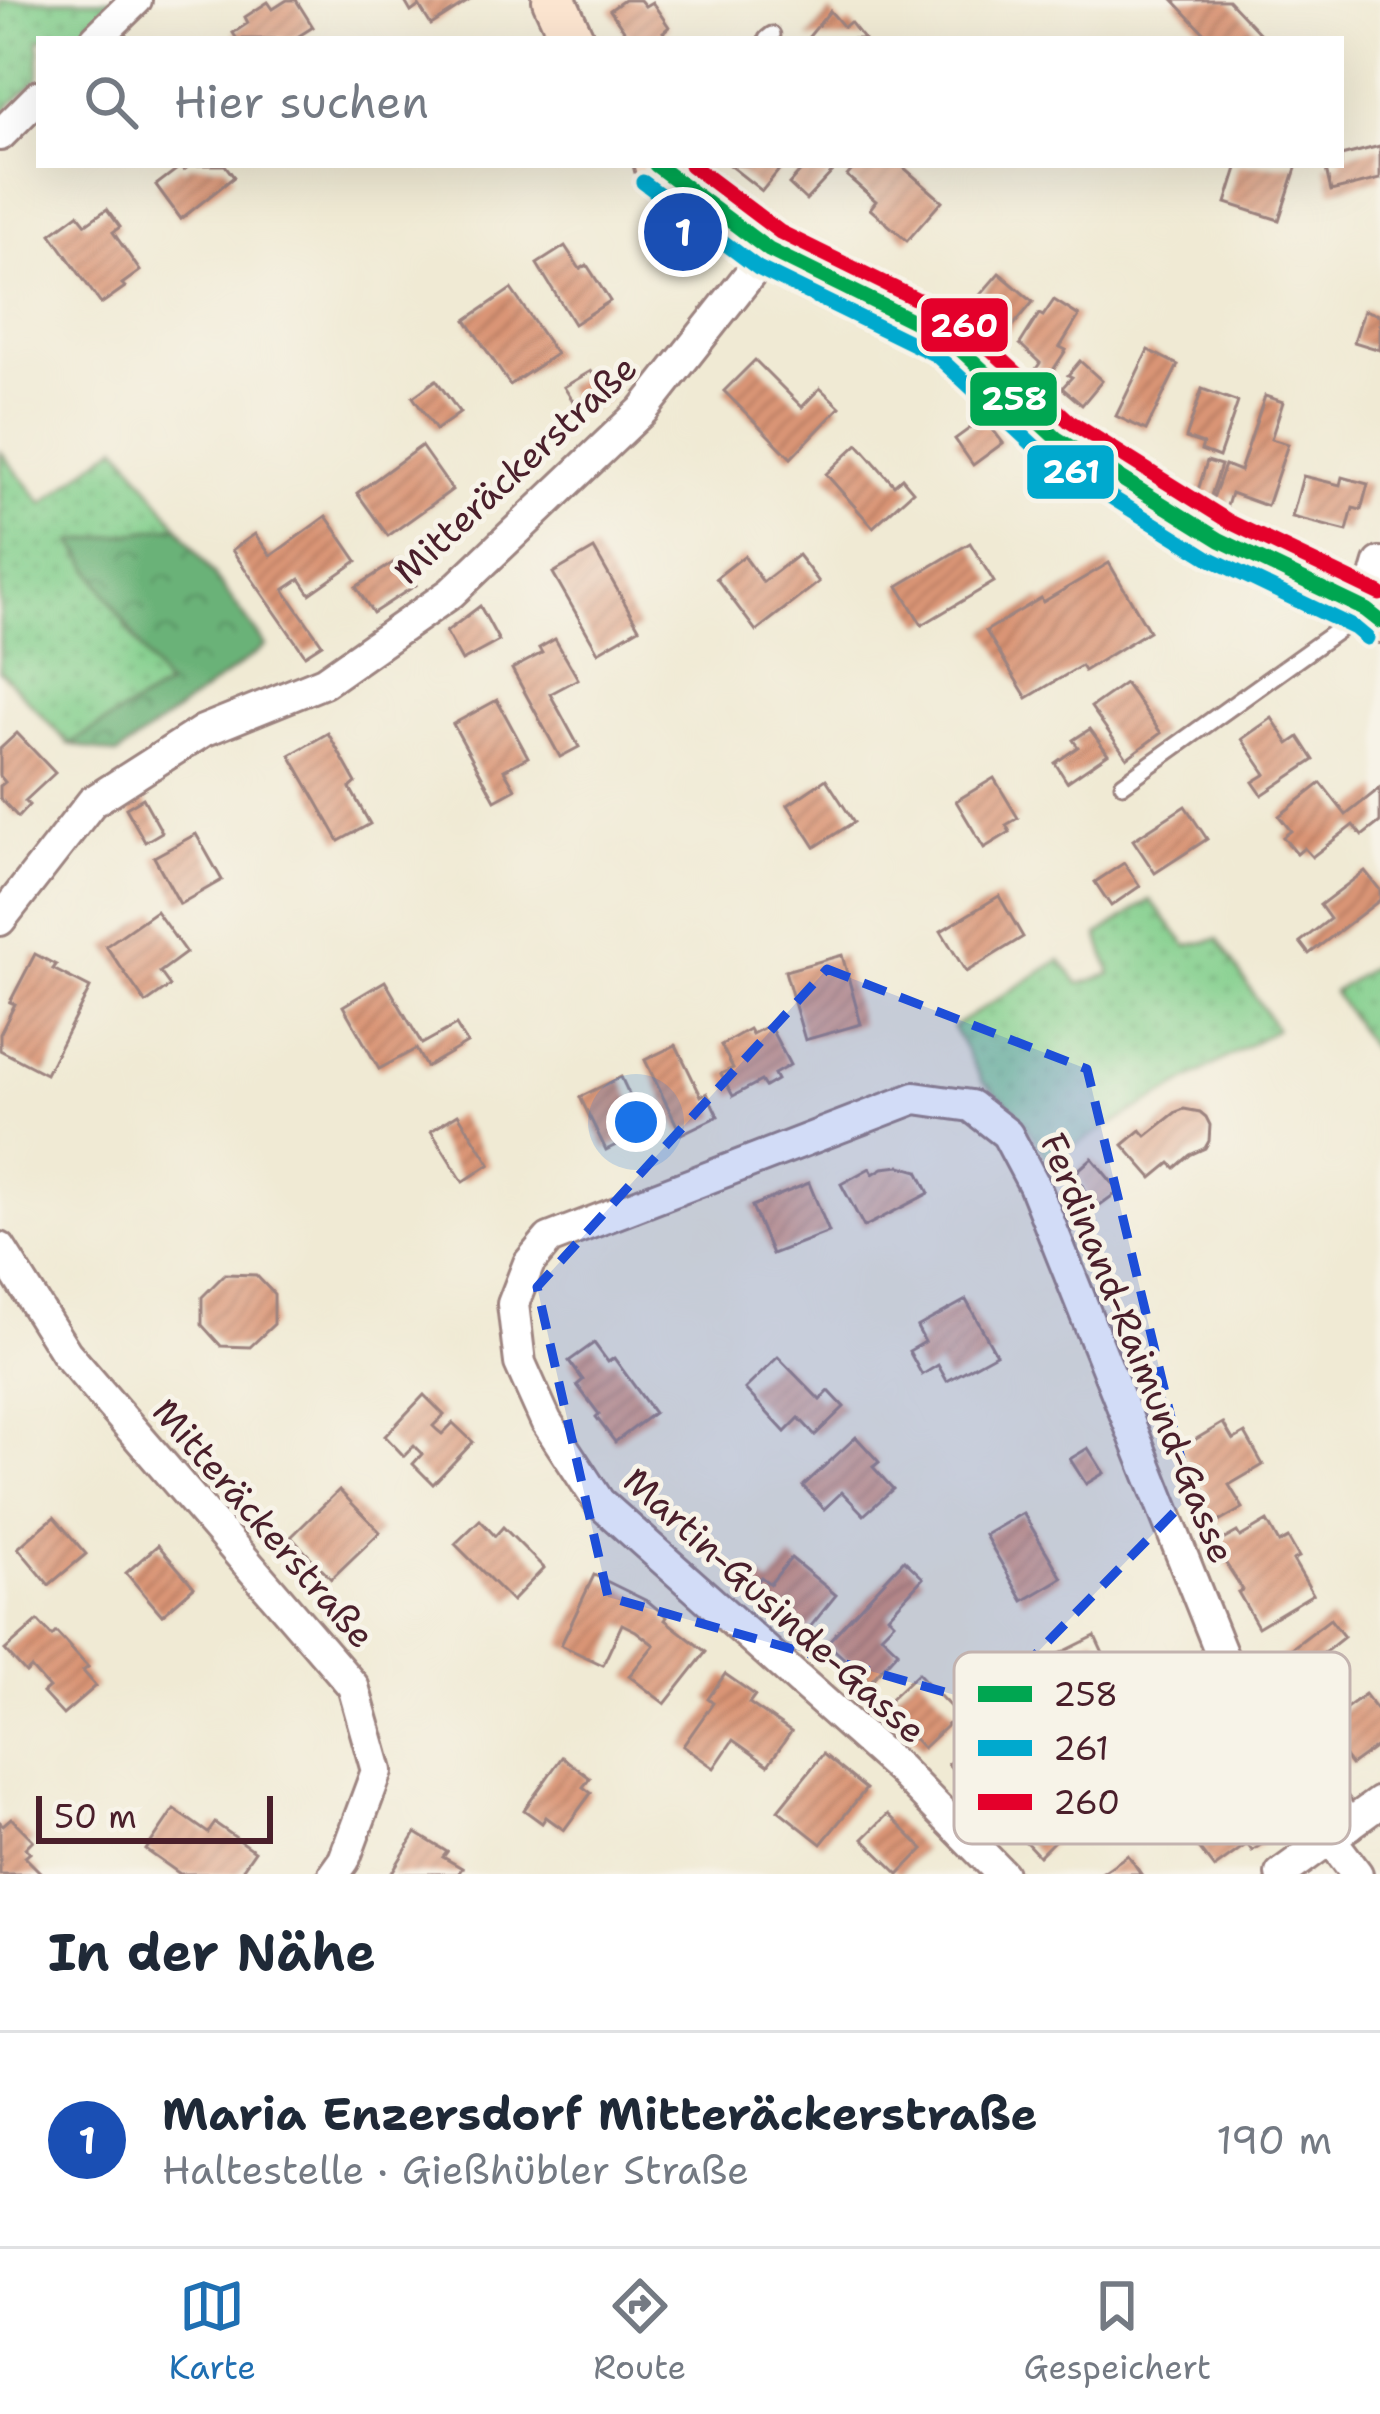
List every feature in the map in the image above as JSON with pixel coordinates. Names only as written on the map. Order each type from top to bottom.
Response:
[{"type":"main road","points":[[554,0],[571,36]]},
{"type":"main road","points":[[660,168],[770,250],[948,338],[1056,437],[1220,540],[1373,616]]},
{"type":"street","points":[[99,36],[136,0]]},
{"type":"street","points":[[0,134],[36,99]]},
{"type":"street","name":"Mitteräckerstraße","points":[[0,920],[92,802],[203,731],[324,682],[451,593],[643,410],[770,250]]},
{"type":"street","points":[[1373,616],[1380,563]]},
{"type":"street","name":"Ferdinand-Raimund-Gasse","points":[[549,1240],[915,1098],[970,1106],[1007,1134],[1034,1185],[1221,1652]]},
{"type":"street","name":"Martin-Gusinde-Gasse","points":[[549,1240],[530,1263],[513,1304],[520,1363],[546,1421],[599,1502],[899,1769],[954,1825]]},
{"type":"street","name":"Mitteräckerstraße","points":[[0,1248],[67,1354],[352,1685],[377,1771],[344,1860],[334,1874]]},
{"type":"street","points":[[1350,1823],[1380,1802]]},
{"type":"street","name":"Martin-Gusinde-Gasse","points":[[973,1844],[1002,1874]]},
{"type":"street","points":[[1281,1874],[1321,1844]]},
{"type":"street","name":"Ferdinand-Raimund-Gasse","points":[[1344,1844],[1357,1874]]},
{"type":"lane","points":[[1123,784],[1373,616]]},
{"type":"highlighted area","points":[[827,969],[1087,1069],[1190,1496],[987,1704],[608,1597],[537,1287]]},
{"type":"green space","points":[[0,0],[119,0],[81,36],[36,36],[36,80],[0,115]]},
{"type":"green space","points":[[118,445],[178,526],[73,543],[166,687],[69,744],[0,671],[0,451],[43,504]]},
{"type":"green space","points":[[178,526],[266,646],[117,755],[69,744],[166,687],[73,542]]},
{"type":"green space","points":[[1150,900],[1187,946],[1218,939],[1276,1029],[1049,1161],[1015,1109],[983,1082],[953,1027],[1060,960],[1079,984],[1111,974],[1098,935]]},
{"type":"green space","points":[[1380,961],[1380,1050],[1375,1054],[1334,992]]},
{"type":"building","points":[[296,0],[313,27],[299,36],[233,33],[248,23],[245,17],[268,2],[273,9]]},
{"type":"building","points":[[404,0],[470,0],[431,25],[419,6],[411,12]]},
{"type":"building","points":[[624,0],[640,0],[645,6],[652,2],[669,27],[663,32],[666,36],[628,36],[610,10]]},
{"type":"building","points":[[1173,0],[1228,0],[1262,36],[1207,36]]},
{"type":"building","points":[[830,11],[844,27],[850,22],[862,36],[809,36]]},
{"type":"building","points":[[1380,146],[1380,179],[1331,191],[1326,168],[1344,168],[1344,155]]},
{"type":"building","points":[[178,168],[227,168],[234,177],[181,219],[156,185]]},
{"type":"building","points":[[733,168],[781,168],[762,191]]},
{"type":"building","points":[[803,168],[835,169],[806,200],[789,184]]},
{"type":"building","points":[[854,168],[904,168],[942,201],[907,241],[870,209],[876,201],[847,176]]},
{"type":"building","points":[[1237,168],[1296,168],[1279,220],[1226,203]]},
{"type":"building","points":[[107,209],[120,227],[113,232],[140,271],[101,304],[51,234],[78,214],[86,224]]},
{"type":"building","points":[[565,246],[580,269],[587,265],[610,301],[574,324],[537,264]]},
{"type":"building","points":[[999,273],[1033,302],[1007,333],[973,303]]},
{"type":"building","points":[[511,289],[556,354],[510,385],[466,320]]},
{"type":"building","points":[[1054,300],[1079,316],[1060,347],[1066,350],[1046,381],[1034,372],[1040,363],[1020,344]]},
{"type":"building","points":[[1364,310],[1380,315],[1380,350],[1354,342]]},
{"type":"building","points":[[1148,350],[1178,365],[1146,430],[1116,416]]},
{"type":"building","points":[[755,360],[802,407],[820,388],[840,407],[791,458],[724,391]]},
{"type":"building","points":[[1080,361],[1102,381],[1082,405],[1062,388]]},
{"type":"building","points":[[591,371],[608,399],[582,415],[564,387]]},
{"type":"building","points":[[436,380],[460,413],[436,430],[413,397]]},
{"type":"building","points":[[1202,389],[1238,402],[1219,457],[1186,438]]},
{"type":"building","points":[[1265,396],[1283,402],[1271,439],[1288,444],[1267,506],[1231,493],[1226,509],[1211,504],[1225,465],[1240,471]]},
{"type":"building","points":[[984,418],[1003,443],[973,465],[955,439]]},
{"type":"building","points":[[858,444],[894,485],[902,478],[913,491],[873,527],[826,474]]},
{"type":"building","points":[[421,446],[452,490],[388,536],[357,493]]},
{"type":"building","points":[[1207,461],[1221,465],[1209,502],[1196,497]]},
{"type":"building","points":[[1303,476],[1340,485],[1342,477],[1368,484],[1361,510],[1353,508],[1347,531],[1292,517]]},
{"type":"building","points":[[326,516],[357,561],[310,594],[300,579],[284,590],[322,644],[305,655],[232,550],[255,534],[271,556]]},
{"type":"building","points":[[970,543],[994,582],[922,625],[898,586]]},
{"type":"building","points":[[594,549],[639,628],[598,652],[553,573]]},
{"type":"building","points":[[798,555],[819,582],[756,631],[716,578],[744,556],[763,582]]},
{"type":"building","points":[[399,559],[416,585],[373,613],[356,587]]},
{"type":"building","points":[[1109,563],[1149,631],[1084,671],[1081,666],[1027,698],[986,631]]},
{"type":"building","points":[[480,606],[499,641],[462,661],[446,632]]},
{"type":"building","points":[[555,639],[578,679],[550,694],[579,747],[560,757],[512,669],[542,653],[539,648]]},
{"type":"building","points":[[1125,683],[1161,733],[1127,758],[1091,707]]},
{"type":"building","points":[[497,700],[528,757],[504,770],[515,789],[495,800],[453,724]]},
{"type":"building","points":[[1272,718],[1289,744],[1299,737],[1314,760],[1262,795],[1253,782],[1266,774],[1242,739]]},
{"type":"building","points":[[1090,729],[1108,754],[1067,782],[1055,763],[1078,747],[1073,740]]},
{"type":"building","points":[[17,733],[55,773],[25,801],[29,805],[18,817],[0,798],[5,782],[0,776],[0,749]]},
{"type":"building","points":[[328,733],[356,783],[350,788],[370,824],[339,841],[290,755]]},
{"type":"building","points":[[994,778],[1018,818],[1006,825],[1010,832],[984,848],[956,801]]},
{"type":"building","points":[[826,779],[854,822],[815,847],[788,805]]},
{"type":"building","points":[[1321,783],[1346,815],[1380,788],[1380,822],[1362,836],[1353,825],[1312,857],[1304,848],[1297,854],[1283,837],[1291,831],[1279,816]]},
{"type":"building","points":[[143,798],[162,832],[145,842],[126,808]]},
{"type":"building","points":[[1185,806],[1207,839],[1155,873],[1133,840]]},
{"type":"building","points":[[196,834],[222,880],[180,904],[154,857]]},
{"type":"building","points":[[1124,863],[1140,886],[1111,906],[1095,882]]},
{"type":"building","points":[[1365,871],[1380,890],[1380,900],[1309,954],[1300,942],[1330,919],[1320,905]]},
{"type":"building","points":[[999,896],[1023,937],[966,972],[941,931]]},
{"type":"building","points":[[156,911],[186,953],[160,972],[170,986],[146,1003],[106,946]]},
{"type":"building","points":[[35,954],[90,988],[46,1074],[0,1050],[0,1034],[15,1004],[10,1002]]},
{"type":"building","points":[[842,955],[861,1024],[805,1040],[785,971]]},
{"type":"building","points":[[385,981],[422,1044],[456,1025],[467,1043],[426,1067],[416,1049],[379,1069],[343,1006]]},
{"type":"building","points":[[769,1025],[790,1065],[774,1074],[777,1080],[765,1087],[761,1081],[733,1096],[721,1074],[733,1068],[721,1045],[749,1029],[752,1034]]},
{"type":"building","points":[[676,1045],[701,1096],[707,1093],[718,1116],[681,1134],[645,1060]]},
{"type":"building","points":[[621,1077],[646,1130],[606,1150],[580,1097]]},
{"type":"building","points":[[1184,1109],[1206,1117],[1209,1141],[1175,1168],[1170,1163],[1152,1178],[1123,1145],[1141,1130],[1146,1136]]},
{"type":"building","points":[[458,1114],[490,1164],[463,1182],[431,1131]]},
{"type":"building","points":[[1092,1158],[1119,1191],[1093,1210],[1076,1172]]},
{"type":"building","points":[[900,1166],[918,1171],[929,1193],[864,1227],[841,1184],[870,1168],[873,1174]]},
{"type":"building","points":[[809,1183],[829,1232],[772,1254],[752,1206]]},
{"type":"building","points":[[225,1274],[256,1275],[274,1294],[274,1324],[250,1347],[221,1346],[202,1325],[202,1297]]},
{"type":"building","points":[[966,1300],[996,1354],[947,1381],[938,1365],[922,1375],[909,1351],[925,1342],[917,1327]]},
{"type":"building","points":[[594,1343],[608,1362],[614,1358],[654,1413],[615,1442],[577,1385],[583,1380],[569,1361]]},
{"type":"building","points":[[778,1357],[820,1400],[829,1391],[844,1407],[815,1435],[799,1418],[785,1432],[745,1389]]},
{"type":"building","points":[[424,1395],[444,1415],[433,1426],[437,1430],[442,1434],[453,1423],[473,1442],[433,1484],[413,1464],[422,1454],[414,1446],[404,1456],[385,1436]]},
{"type":"building","points":[[1223,1423],[1233,1440],[1245,1433],[1263,1465],[1229,1485],[1243,1508],[1215,1524],[1203,1503],[1210,1499],[1181,1448]]},
{"type":"building","points":[[856,1437],[879,1462],[873,1467],[893,1489],[864,1515],[842,1492],[824,1509],[803,1486]]},
{"type":"building","points":[[1088,1448],[1104,1473],[1086,1484],[1070,1459]]},
{"type":"building","points":[[339,1490],[380,1532],[331,1579],[291,1537]]},
{"type":"building","points":[[1023,1513],[1062,1578],[1023,1601],[985,1535]]},
{"type":"building","points":[[54,1517],[86,1554],[49,1585],[18,1548]]},
{"type":"building","points":[[480,1520],[495,1536],[503,1527],[544,1568],[512,1601],[455,1544]]},
{"type":"building","points":[[1267,1521],[1279,1543],[1288,1538],[1299,1557],[1293,1560],[1313,1594],[1258,1627],[1238,1592],[1243,1590],[1214,1545]]},
{"type":"building","points":[[158,1545],[194,1587],[162,1615],[126,1573]]},
{"type":"building","points":[[791,1558],[836,1595],[807,1631],[753,1587],[761,1577],[770,1584]]},
{"type":"building","points":[[904,1560],[923,1578],[888,1616],[894,1622],[881,1635],[898,1651],[870,1682],[827,1643]]},
{"type":"building","points":[[594,1575],[649,1602],[706,1652],[665,1704],[629,1676],[654,1645],[636,1631],[622,1624],[603,1665],[561,1645]]},
{"type":"building","points":[[1330,1619],[1344,1637],[1325,1652],[1287,1652]]},
{"type":"building","points":[[38,1621],[52,1636],[56,1632],[88,1667],[83,1671],[96,1686],[63,1715],[43,1693],[49,1688],[31,1668],[26,1673],[5,1650]]},
{"type":"building","points":[[1095,1636],[1102,1652],[1063,1652]]},
{"type":"building","points":[[918,1673],[954,1711],[954,1719],[923,1748],[883,1706]]},
{"type":"building","points":[[725,1674],[755,1695],[749,1703],[791,1732],[768,1765],[733,1740],[714,1768],[683,1746],[713,1703],[708,1699]]},
{"type":"building","points":[[1365,1694],[1380,1714],[1380,1744],[1351,1765],[1350,1764],[1350,1705]]},
{"type":"building","points":[[823,1754],[866,1789],[821,1844],[778,1810]]},
{"type":"building","points":[[562,1757],[590,1778],[583,1787],[591,1793],[564,1830],[524,1810]]},
{"type":"building","points":[[174,1809],[208,1833],[215,1823],[255,1851],[239,1874],[180,1874],[146,1850]]},
{"type":"building","points":[[888,1814],[923,1849],[899,1874],[863,1839]]},
{"type":"building","points":[[11,1818],[33,1840],[25,1848],[30,1853],[25,1857],[42,1874],[0,1874],[0,1822],[3,1825]]},
{"type":"building","points":[[416,1833],[447,1852],[443,1857],[462,1868],[458,1874],[391,1874]]},
{"type":"building","points":[[1028,1844],[1051,1844],[1039,1856]]},
{"type":"building","points":[[1196,1844],[1247,1844],[1214,1868]]},
{"type":"building","points":[[1128,1855],[1141,1874],[1100,1874]]},
{"type":"transit line","name":"258","points":[[660,168],[769,250],[948,338],[1056,438],[1220,540],[1380,621]]},
{"type":"transit line","name":"260","points":[[695,168],[780,232],[959,320],[1069,421],[1230,522],[1380,594]]},
{"type":"transit line","name":"261","points":[[643,182],[758,268],[936,355],[1045,456],[1209,558],[1367,638]]},
{"type":"place","name":"Maria Enzersdorf Mitteräckerstraße","points":[[683,232]]}]
